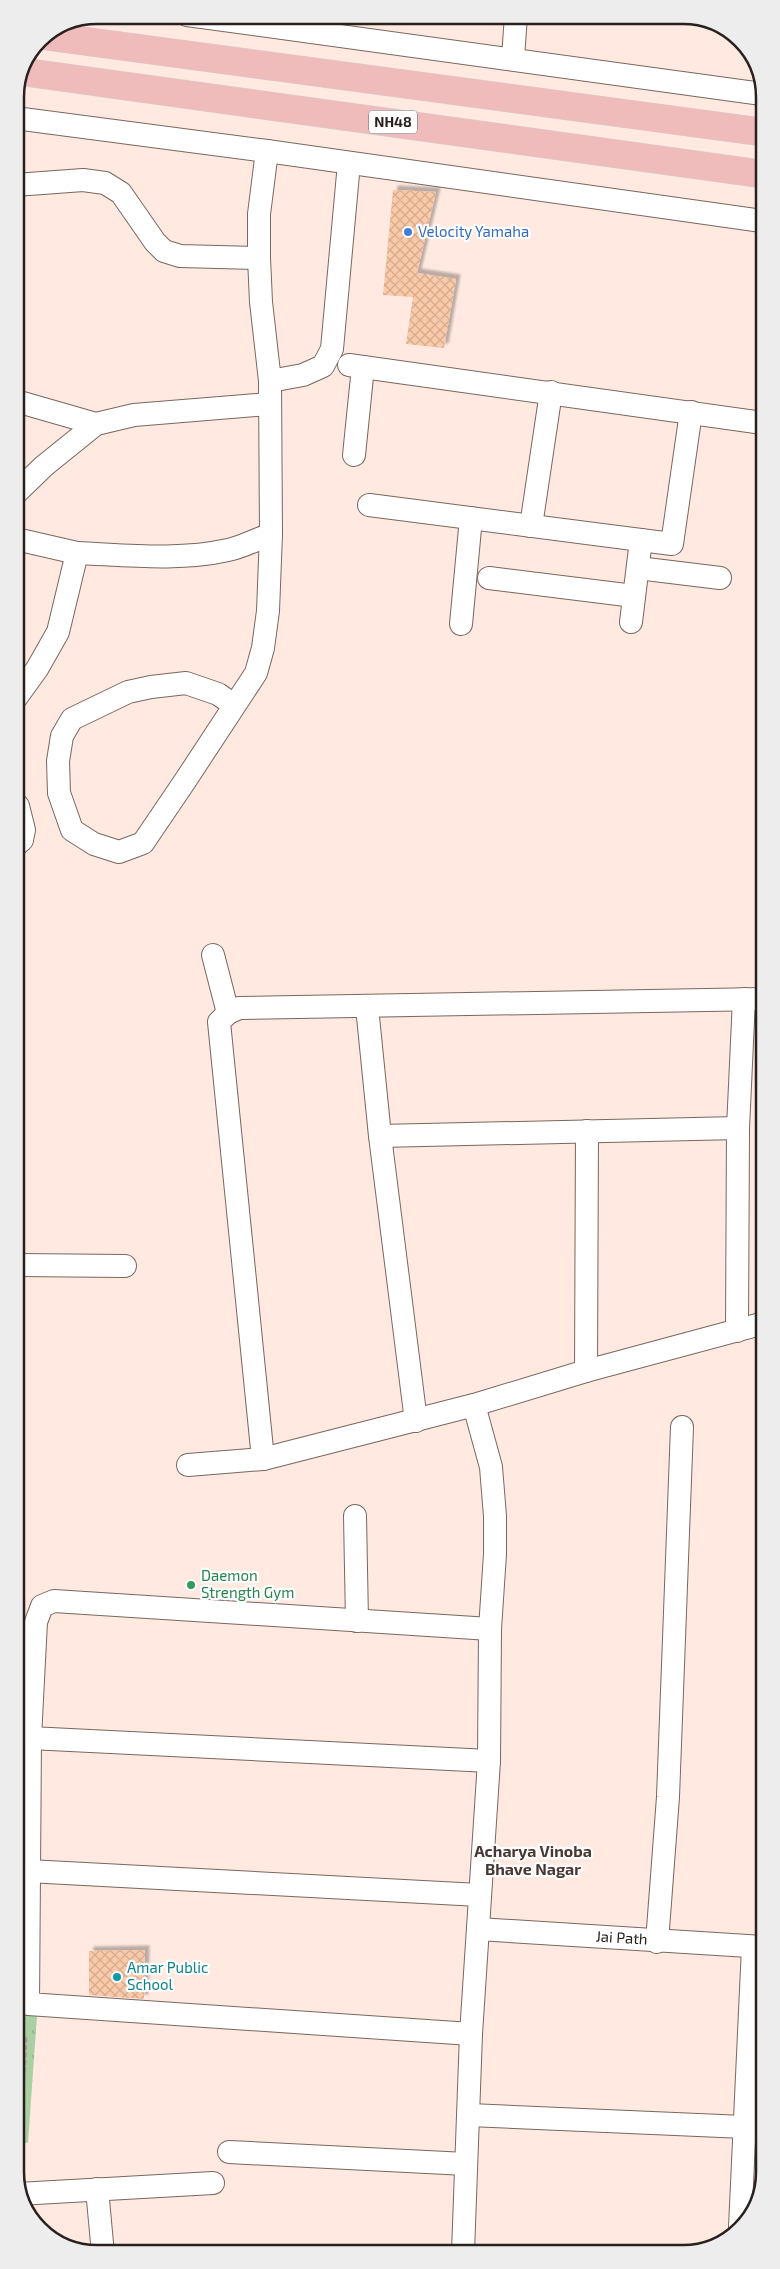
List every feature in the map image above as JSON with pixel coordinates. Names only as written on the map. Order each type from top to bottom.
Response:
[{"type":"highway","points":[[55,37],[756,131]]},
{"type":"highway","name":"NH48","points":[[28,73],[756,173]]},
{"type":"street","points":[[256,24],[513,58],[756,93]]},
{"type":"street","points":[[513,58],[515,24]]},
{"type":"street","points":[[24,119],[267,150],[756,220]]},
{"type":"street","points":[[234,705],[218,694],[186,683],[151,686],[128,692],[72,719],[62,736],[58,762],[59,793],[72,830],[94,844],[119,852],[143,843],[256,673],[263,648],[268,611],[272,534],[270,381],[261,302],[259,258],[259,214],[267,150]]},
{"type":"street","points":[[270,381],[303,375],[323,366],[332,349],[349,163]]},
{"type":"street","points":[[24,184],[83,180],[105,183],[122,193],[155,242],[164,252],[180,256],[259,258]]},
{"type":"street","points":[[354,455],[356,366],[756,422]]},
{"type":"street","points":[[531,526],[550,392]]},
{"type":"street","points":[[24,403],[96,424]]},
{"type":"street","points":[[24,485],[44,466],[96,424],[134,415],[269,404]]},
{"type":"street","points":[[369,505],[672,544],[691,412]]},
{"type":"street","points":[[461,624],[472,518]]},
{"type":"street","points":[[24,541],[77,554],[152,556],[201,554],[229,550],[272,534]]},
{"type":"street","points":[[631,622],[642,540]]},
{"type":"street","points":[[24,687],[37,669],[58,632],[77,554]]},
{"type":"street","points":[[638,568],[720,578]]},
{"type":"street","points":[[489,578],[634,596]]},
{"type":"street","points":[[213,955],[228,1014]]},
{"type":"street","points":[[263,1459],[220,1022],[228,1014],[239,1008],[754,999],[738,1128],[737,1331]]},
{"type":"street","points":[[368,1007],[380,1136],[416,1421]]},
{"type":"street","points":[[380,1136],[738,1128]]},
{"type":"street","points":[[586,1371],[587,1131]]},
{"type":"street","points":[[24,1265],[125,1266]]},
{"type":"street","points":[[188,1465],[263,1459],[416,1421],[586,1371],[756,1325]]},
{"type":"street","points":[[463,2245],[479,1895],[488,1762],[490,1629],[495,1516],[491,1467],[474,1405]]},
{"type":"street","points":[[657,1942],[668,1796],[682,1427]]},
{"type":"street","points":[[355,1516],[357,1621]]},
{"type":"street","points":[[472,2034],[28,2004],[30,1738],[36,1622],[42,1606],[54,1601],[490,1629]]},
{"type":"street","points":[[30,1738],[488,1762]]},
{"type":"street","points":[[28,1871],[479,1895]]},
{"type":"street","name":"Jai Path","points":[[478,1929],[657,1942],[756,1947]]},
{"type":"street","points":[[740,2218],[744,2127],[756,1983]]},
{"type":"street","points":[[469,2115],[744,2127]]},
{"type":"street","points":[[229,2152],[466,2164]]},
{"type":"street","points":[[27,2193],[213,2183]]},
{"type":"street","points":[[97,2189],[102,2245]]},
{"type":"path","points":[[24,2038],[26,2038],[24,2076]]},
{"type":"green space","points":[[24,1956],[37,2015],[28,2143],[24,2143]]},
{"type":"building","points":[[393,190],[436,192],[417,273],[456,279],[444,348],[406,344],[413,297],[383,295]]},
{"type":"building","name":"Amar Public School","points":[[145,1950],[144,1999],[89,1995],[89,1951]]},
{"type":"place","name":"Velocity Yamaha","points":[[408,232]]},
{"type":"place","name":"Daemon Strength Gym","points":[[191,1585]]},
{"type":"place","name":"Amar Public School","points":[[117,1977]]},
{"type":"district","name":"Acharya Vinoba Bhave Nagar","points":[[533,1860]]}]
